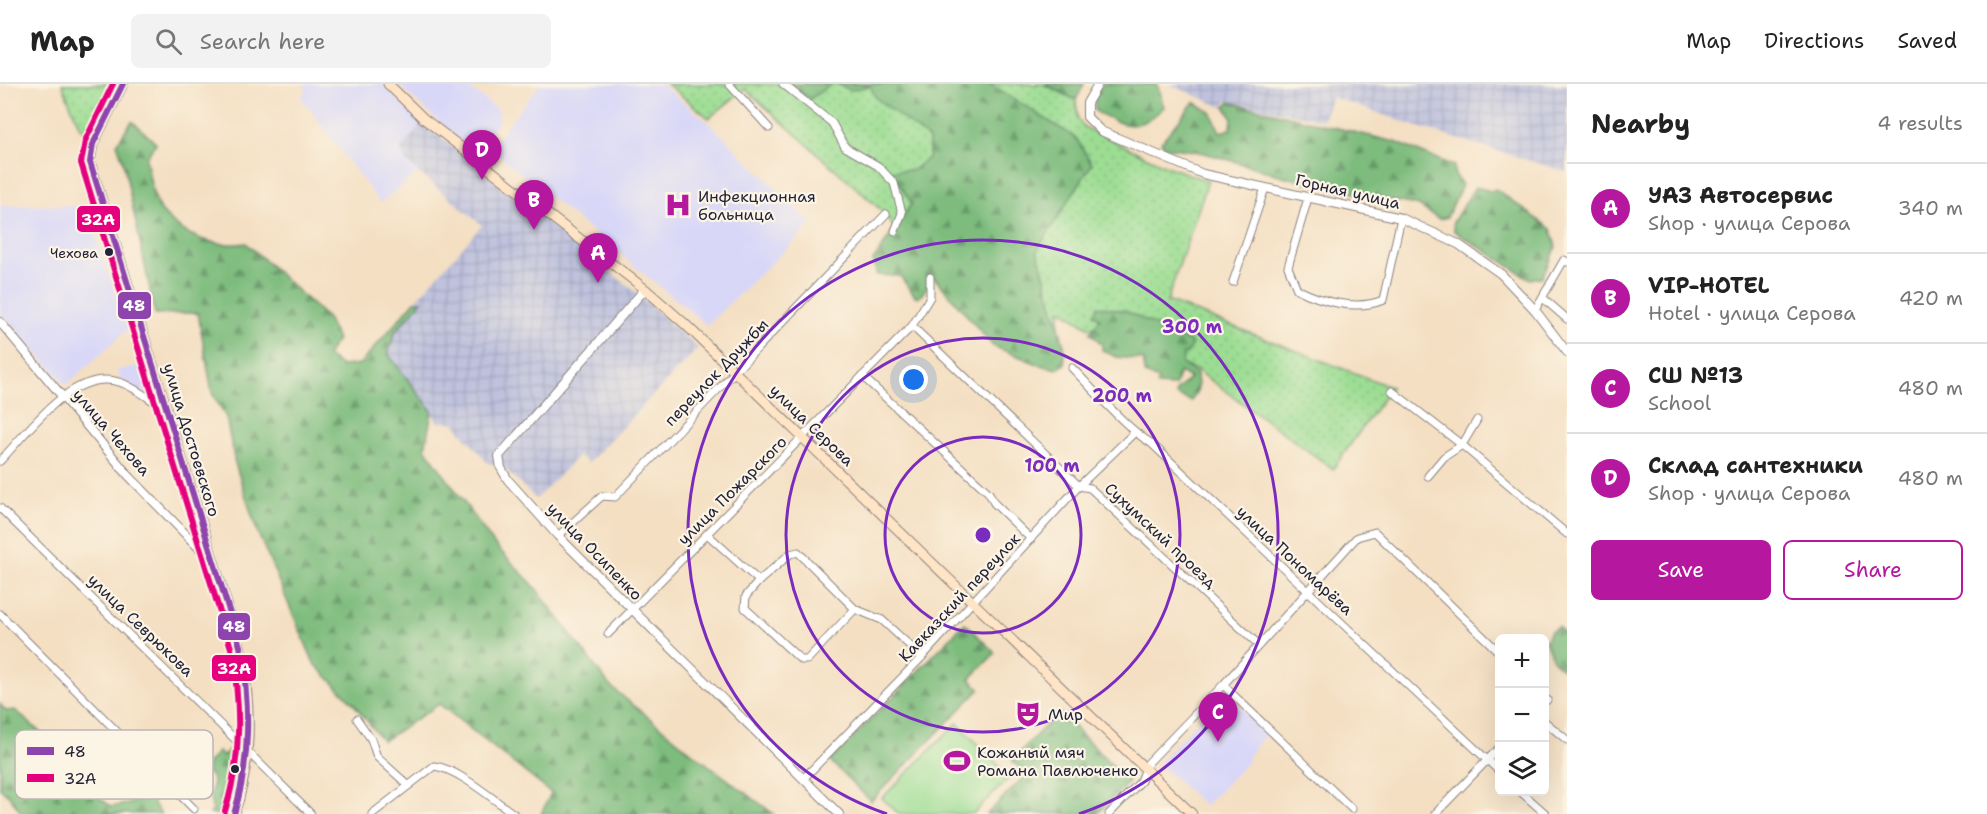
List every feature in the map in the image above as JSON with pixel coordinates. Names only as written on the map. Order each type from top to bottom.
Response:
[{"type":"main road","name":"улица Достоевского","points":[[123,84],[93,144],[90,162],[233,618],[245,670],[248,751],[234,814]]},
{"type":"main road","name":"улица Серова","points":[[388,84],[423,118],[645,289],[736,372],[1145,771],[1192,814]]},
{"type":"street","points":[[729,84],[770,128]]},
{"type":"street","points":[[783,84],[832,123],[845,147],[878,166],[894,183],[902,213],[895,231]]},
{"type":"street","name":"Горная улица","points":[[1098,84],[1086,103],[1087,117],[1101,131],[1203,174],[1401,218],[1458,244],[1502,274],[1535,310],[1567,352]]},
{"type":"street","points":[[1233,282],[1266,188]]},
{"type":"street","points":[[1308,198],[1288,267],[1297,289],[1339,303],[1368,306],[1383,300],[1401,218]]},
{"type":"street","name":"переулок Дружбы","points":[[558,536],[602,496],[615,497],[886,214]]},
{"type":"street","points":[[1535,310],[1564,260],[1567,262]]},
{"type":"street","name":"улица Пожарского","points":[[608,634],[804,438],[912,326],[930,297],[930,278]]},
{"type":"street","name":"улица Осипенко","points":[[645,289],[499,456],[501,468],[508,480],[558,536],[630,610],[839,814]]},
{"type":"street","points":[[1543,298],[1567,320]]},
{"type":"street","name":"улица Чехова","points":[[0,322],[128,475],[200,549],[210,550]]},
{"type":"street","name":"Сухумский проезд","points":[[912,326],[1079,486],[1090,488],[1259,645]]},
{"type":"street","name":"улица Пономарёва","points":[[1072,368],[1126,421],[1134,433],[1151,443],[1495,767]]},
{"type":"street","points":[[862,376],[989,494],[994,503],[1031,539]]},
{"type":"street","points":[[0,461],[62,396],[79,386],[100,381],[119,382],[168,411]]},
{"type":"street","points":[[1392,391],[1462,445],[1567,534]]},
{"type":"street","points":[[1428,476],[1444,457],[1462,445],[1477,420]]},
{"type":"street","name":"Кавказский переулок","points":[[803,779],[922,657],[1079,486],[1134,433]]},
{"type":"street","name":"улица Севрюкова","points":[[0,508],[311,814]]},
{"type":"street","points":[[1109,814],[1141,781],[1148,764],[1223,686],[1357,537],[1375,532],[1495,648]]},
{"type":"street","points":[[708,534],[759,581]]},
{"type":"street","points":[[855,609],[807,660],[801,660],[745,608],[746,596],[759,581],[790,554],[798,552],[855,609],[882,620],[922,657]]},
{"type":"street","points":[[0,614],[115,730]]},
{"type":"street","points":[[1223,686],[1352,809]]},
{"type":"street","points":[[357,719],[371,740],[377,757],[408,785]]},
{"type":"street","points":[[1549,724],[1567,740]]},
{"type":"street","points":[[1435,814],[1495,752]]},
{"type":"street","points":[[372,814],[434,766],[442,767],[514,814]]},
{"type":"street","points":[[1526,796],[1546,814]]},
{"type":"street","points":[[184,799],[194,809]]},
{"type":"shaded area","points":[[304,84],[382,84],[422,123],[406,162],[419,172],[380,203],[301,97],[306,91]]},
{"type":"shaded area","points":[[397,84],[464,84],[498,110],[499,121],[476,155]]},
{"type":"shaded area","name":"Инфекционная больница","points":[[540,84],[661,84],[709,123],[812,224],[707,325],[490,148]]},
{"type":"shaded area","points":[[1169,84],[1567,84],[1567,172],[1418,127],[1332,97],[1323,120],[1227,101],[1222,107]]},
{"type":"shaded area","points":[[422,123],[643,298],[698,348],[588,463],[579,455],[536,499],[504,468],[487,462],[453,422],[438,422],[388,354],[395,332],[421,302],[415,301],[482,225],[406,162],[401,149]]},
{"type":"shaded area","points":[[0,205],[85,206],[128,329],[66,385],[0,313]]},
{"type":"shaded area","points":[[146,365],[155,396],[151,398],[120,378],[117,370]]},
{"type":"shaded area","points":[[1225,692],[1267,733],[1247,757],[1249,760],[1205,806],[1158,763]]},
{"type":"green space","points":[[62,84],[116,84],[87,131],[80,128]]},
{"type":"green space","points":[[667,84],[1044,84],[1076,100],[1078,119],[1084,127],[1166,166],[1208,181],[1167,301],[1391,387],[1333,469],[1198,371],[1088,327],[1060,309],[1057,362],[1000,344],[923,267],[882,211],[745,89],[709,118]]},
{"type":"green space","points":[[789,84],[831,84],[810,99]]},
{"type":"green space","points":[[837,84],[990,84],[1076,138],[1092,164],[1037,250],[1064,345],[1065,364],[1057,369],[1040,365],[993,346],[935,278],[926,275],[929,284],[920,297],[915,296],[900,276],[877,275],[873,261],[912,203],[890,171],[913,170],[929,157],[929,139],[876,98],[870,86],[850,90]]},
{"type":"green space","points":[[1044,84],[1084,84],[1076,100]]},
{"type":"green space","points":[[1103,84],[1157,84],[1164,107],[1146,121],[1138,124],[1123,124],[1115,121],[1095,111],[1095,95]]},
{"type":"green space","points":[[1194,102],[1211,112],[1220,132],[1231,129],[1232,118],[1225,106],[1230,102],[1395,142],[1454,166],[1454,173],[1462,185],[1447,217],[1439,219],[1419,206],[1306,182],[1205,153],[1166,148],[1161,142]]},
{"type":"green space","points":[[132,121],[156,143],[146,158],[153,194],[162,212],[170,221],[200,239],[223,244],[246,243],[327,318],[337,339],[327,356],[342,366],[360,364],[415,301],[422,301],[395,332],[388,354],[432,411],[425,448],[494,544],[534,586],[610,686],[695,755],[774,814],[541,814],[551,793],[439,704],[383,741],[352,702],[314,663],[257,531],[235,463],[226,417],[212,393],[198,313],[155,314],[123,161],[117,143]]},
{"type":"green space","points":[[1475,187],[1491,191],[1496,189],[1551,229],[1556,247],[1542,277],[1530,279],[1454,231],[1453,222]]},
{"type":"green space","points":[[1098,306],[1126,311],[1192,343],[1187,354],[1183,354],[1182,364],[1197,374],[1198,389],[1191,401],[1176,395],[1176,391],[1190,378],[1180,372],[1175,386],[1157,385],[1158,379],[1144,374],[1144,360],[1116,357],[1102,350],[1102,344],[1090,333],[1100,319],[1094,314]]},
{"type":"green space","points":[[965,623],[995,653],[970,679],[980,689],[871,801],[830,761]]},
{"type":"green space","points":[[1558,627],[1567,635],[1567,671],[1554,662],[1549,650],[1550,631]]},
{"type":"green space","points":[[0,704],[6,711],[15,710],[38,730],[15,730],[15,799],[102,799],[111,807],[131,803],[137,799],[150,799],[161,814],[22,814],[8,794],[0,789]]},
{"type":"green space","points":[[1059,712],[1129,782],[1097,814],[987,814],[1026,775],[1012,760]]},
{"type":"green space","name":"Кожаный мяч Романа Павлюченко","points":[[957,723],[1010,777],[973,814],[899,814],[882,798]]},
{"type":"green space","points":[[230,750],[235,752],[218,814],[210,814],[213,811],[210,799],[213,799],[213,758],[218,752],[223,756]]},
{"type":"transit line","name":"32A","points":[[113,84],[85,141],[81,163],[231,648],[237,690],[238,730],[235,771],[225,811]]},
{"type":"transit line","name":"48","points":[[123,84],[93,144],[90,162],[240,646],[246,688],[247,730],[244,772],[234,814]]},
{"type":"place","name":"Склад сантехники","points":[[482,180]]},
{"type":"place","name":"Инфекционная больница","points":[[678,205]]},
{"type":"place","name":"VIP-HOTEL","points":[[534,230]]},
{"type":"place","name":"Чехова","points":[[109,252]]},
{"type":"place","name":"УАЗ Автосервис","points":[[598,283]]},
{"type":"place","name":"Мир","points":[[1028,714]]},
{"type":"place","name":"СШ №13","points":[[1218,742]]},
{"type":"place","name":"Кожаный мяч Романа Павлюченко","points":[[957,761]]}]
